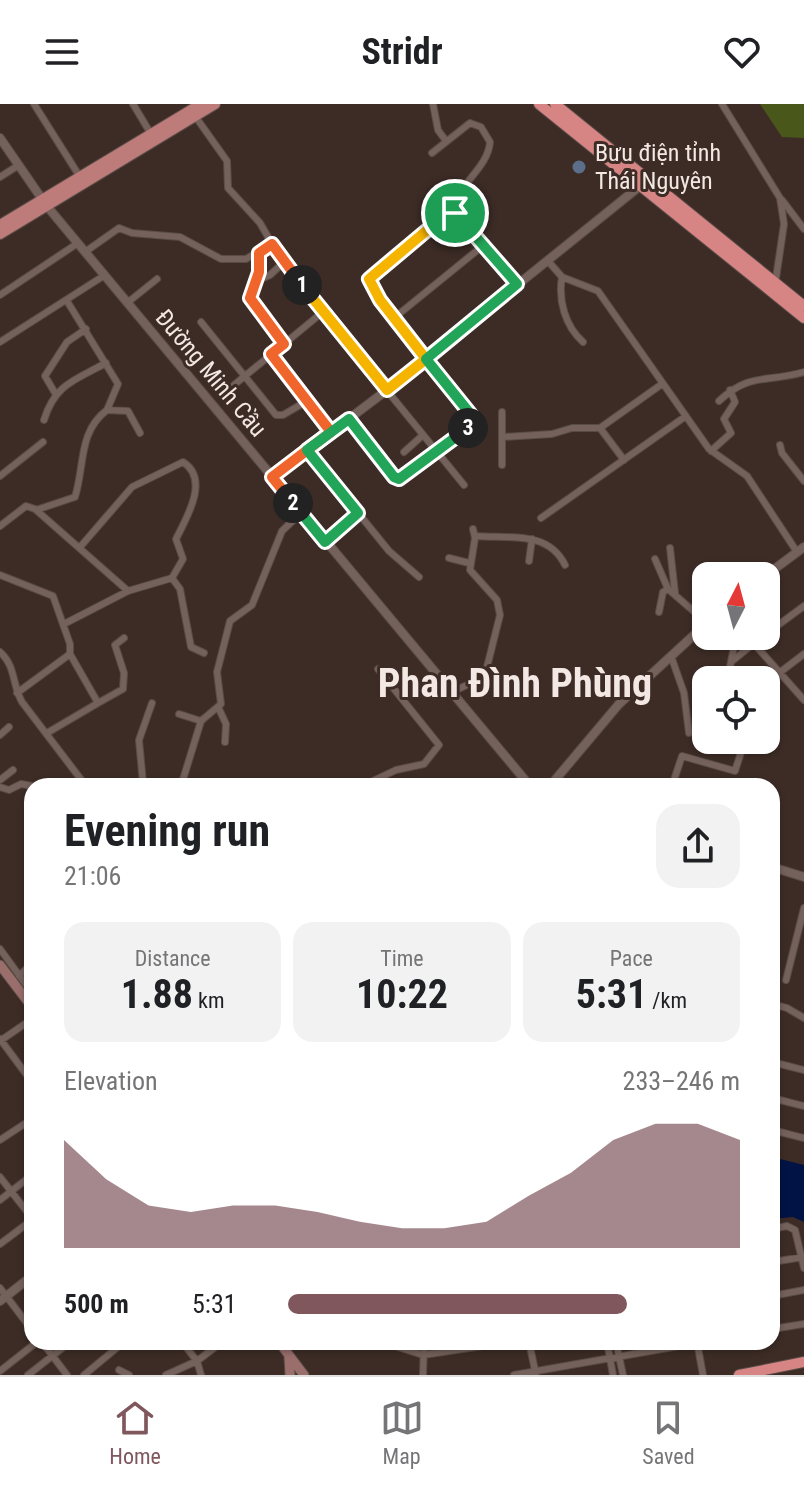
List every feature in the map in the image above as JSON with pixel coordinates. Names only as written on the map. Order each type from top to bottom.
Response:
[{"type":"highway","points":[[539,104],[773,288],[804,306]]},
{"type":"highway","points":[[555,104],[773,288],[804,318]]},
{"type":"highway","points":[[739,1375],[785,1370],[804,1362]]},
{"type":"main road","points":[[0,225],[44,202],[201,104]]},
{"type":"main road","points":[[0,234],[80,177],[215,104]]},
{"type":"main road","points":[[0,965],[16,979],[24,993]]},
{"type":"main road","points":[[287,1351],[290,1375]]},
{"type":"main road","points":[[287,1351],[304,1375]]},
{"type":"street","points":[[34,104],[80,177]]},
{"type":"street","points":[[133,104],[155,134]]},
{"type":"street","points":[[433,104],[438,130],[446,141]]},
{"type":"street","points":[[722,104],[780,198],[804,229]]},
{"type":"street","points":[[195,116],[227,161],[228,188],[260,223],[283,263],[464,485]]},
{"type":"street","points":[[432,153],[462,127],[475,123],[490,142],[489,154],[456,199],[455,213],[517,284]]},
{"type":"street","name":"Đường Minh Cầu","points":[[0,138],[44,202],[523,778]]},
{"type":"street","points":[[0,177],[19,165]]},
{"type":"street","points":[[272,477],[387,390],[640,186]]},
{"type":"street","points":[[773,288],[784,224],[780,198]]},
{"type":"street","points":[[349,419],[395,478],[401,478],[473,420],[370,287],[370,276],[438,221],[455,213]]},
{"type":"street","points":[[85,252],[119,228],[132,233],[180,237],[221,259],[246,259],[272,244]]},
{"type":"street","points":[[0,295],[78,243]]},
{"type":"street","points":[[394,318],[485,244]]},
{"type":"street","points":[[259,253],[250,302],[284,344]]},
{"type":"street","points":[[548,261],[562,277],[598,291],[711,451],[747,476],[800,550],[780,565]]},
{"type":"street","points":[[256,281],[270,275],[283,263]]},
{"type":"street","points":[[0,342],[105,275]]},
{"type":"street","points":[[562,277],[563,307],[573,332],[583,342]]},
{"type":"street","points":[[127,303],[157,279]]},
{"type":"street","points":[[36,510],[75,497],[86,438],[93,421],[107,410],[118,384],[67,301]]},
{"type":"street","points":[[234,385],[324,311]]},
{"type":"street","points":[[201,322],[278,416],[307,401]]},
{"type":"street","points":[[55,393],[45,376],[67,342],[86,329]]},
{"type":"street","points":[[271,354],[331,432]]},
{"type":"street","points":[[44,420],[55,393],[106,363]]},
{"type":"street","points":[[719,401],[745,381],[778,379],[804,372]]},
{"type":"street","points":[[503,437],[552,434],[572,428],[600,428],[662,384]]},
{"type":"street","points":[[730,390],[735,402],[724,419],[731,433],[742,438]]},
{"type":"street","points":[[107,410],[128,411],[140,433]]},
{"type":"street","points":[[502,412],[502,465]]},
{"type":"street","points":[[541,518],[686,416]]},
{"type":"street","points":[[600,428],[624,460]]},
{"type":"street","points":[[711,451],[731,433]]},
{"type":"street","points":[[404,452],[423,435]]},
{"type":"street","points":[[0,476],[43,442]]},
{"type":"street","points":[[780,445],[782,453],[804,481]]},
{"type":"street","points":[[307,450],[389,551],[419,577]]},
{"type":"street","points":[[64,624],[128,591],[172,578],[183,559],[176,539],[195,495],[196,482],[192,468],[183,462],[132,487],[81,546]]},
{"type":"street","points":[[0,526],[26,506],[36,510],[81,546],[128,591]]},
{"type":"street","points":[[225,742],[226,724],[219,709],[217,672],[230,621],[252,605],[283,529],[301,513]]},
{"type":"street","points":[[325,542],[358,513]]},
{"type":"street","points":[[450,693],[469,684],[483,683],[500,615],[497,600],[472,574],[469,563],[474,532],[532,539],[556,549],[565,565]]},
{"type":"street","points":[[529,561],[532,539]]},
{"type":"street","points":[[670,548],[675,593]]},
{"type":"street","points":[[449,558],[469,563]]},
{"type":"street","points":[[655,559],[668,589],[692,609]]},
{"type":"street","points":[[0,575],[53,596],[64,624],[70,654],[98,703]]},
{"type":"street","points":[[172,578],[180,589],[191,647],[204,653]]},
{"type":"street","points":[[659,612],[663,592],[668,589]]},
{"type":"street","points":[[780,624],[804,606]]},
{"type":"street","points":[[557,778],[619,704],[692,636]]},
{"type":"street","points":[[47,733],[123,689],[124,673],[115,645],[124,638]]},
{"type":"street","points":[[730,666],[733,650]]},
{"type":"street","points":[[731,662],[745,650]]},
{"type":"street","points":[[760,650],[775,666]]},
{"type":"street","points":[[0,652],[12,667],[17,693],[80,778]]},
{"type":"street","points":[[17,693],[70,654]]},
{"type":"street","points":[[804,654],[780,671],[804,700]]},
{"type":"street","points":[[671,656],[684,693],[689,733]]},
{"type":"street","points":[[378,669],[439,745],[424,764],[396,770],[379,778]]},
{"type":"street","points":[[143,778],[139,740],[152,703]]},
{"type":"street","points":[[183,778],[201,721],[219,709]]},
{"type":"street","points":[[179,714],[201,721]]},
{"type":"street","points":[[0,735],[9,727]]},
{"type":"street","points":[[675,778],[682,756],[735,771],[740,754]]},
{"type":"street","points":[[0,780],[13,770]]},
{"type":"street","points":[[0,787],[9,790],[24,785]]},
{"type":"street","points":[[780,870],[804,877]]},
{"type":"street","points":[[786,980],[804,908]]},
{"type":"street","points":[[0,949],[16,979],[24,986]]},
{"type":"street","points":[[16,979],[24,971]]},
{"type":"street","points":[[780,1008],[804,1018]]},
{"type":"street","points":[[24,1024],[0,1040],[24,1072]]},
{"type":"street","points":[[780,1064],[804,1070]]},
{"type":"street","points":[[780,1100],[804,1106]]},
{"type":"street","points":[[0,1140],[24,1124]]},
{"type":"street","points":[[780,1132],[804,1138]]},
{"type":"street","points":[[0,1177],[24,1208]]},
{"type":"street","points":[[0,1200],[24,1181]]},
{"type":"street","points":[[0,1244],[24,1225]]},
{"type":"street","points":[[780,1228],[792,1227],[798,1235],[804,1268]]},
{"type":"street","points":[[780,1261],[803,1257]]},
{"type":"street","points":[[3,1299],[24,1282]]},
{"type":"street","points":[[0,1288],[3,1299],[24,1321]]},
{"type":"street","points":[[780,1294],[804,1290]]},
{"type":"street","points":[[780,1328],[804,1324]]},
{"type":"street","points":[[0,1371],[28,1350]]},
{"type":"street","points":[[46,1350],[67,1375]]},
{"type":"street","points":[[28,1375],[60,1350]]},
{"type":"street","points":[[84,1375],[114,1350]]},
{"type":"street","points":[[188,1350],[197,1361],[201,1375]]},
{"type":"street","points":[[166,1375],[197,1361],[211,1350]]},
{"type":"street","points":[[407,1350],[423,1355],[456,1350]]},
{"type":"street","points":[[423,1350],[423,1375]]},
{"type":"street","points":[[531,1350],[536,1374]]},
{"type":"street","points":[[608,1350],[613,1375]]},
{"type":"street","points":[[618,1350],[623,1375]]},
{"type":"street","points":[[514,1375],[536,1374],[656,1350]]},
{"type":"street","points":[[700,1350],[703,1375]]},
{"type":"street","points":[[119,1370],[129,1375]]},
{"type":"green space","points":[[760,104],[804,104],[804,138],[782,137]]},
{"type":"shaded area","points":[[780,1159],[804,1165],[804,1222],[793,1217],[780,1218]]},
{"type":"place","name":"Bưu điện tỉnh Thái Nguyên","points":[[579,167]]},
{"type":"district","name":"Phan Đình Phùng","points":[[515,683]]},
{"type":"route","points":[[455,213],[438,221],[370,276],[370,287],[426,359],[387,390],[283,263],[272,244],[259,253],[259,272],[250,302],[284,344],[271,354],[331,432],[307,450],[272,477],[325,542],[358,513],[307,450],[349,419],[394,477],[399,479],[472,425],[472,416],[426,359],[517,284],[460,215],[455,213]]}]
